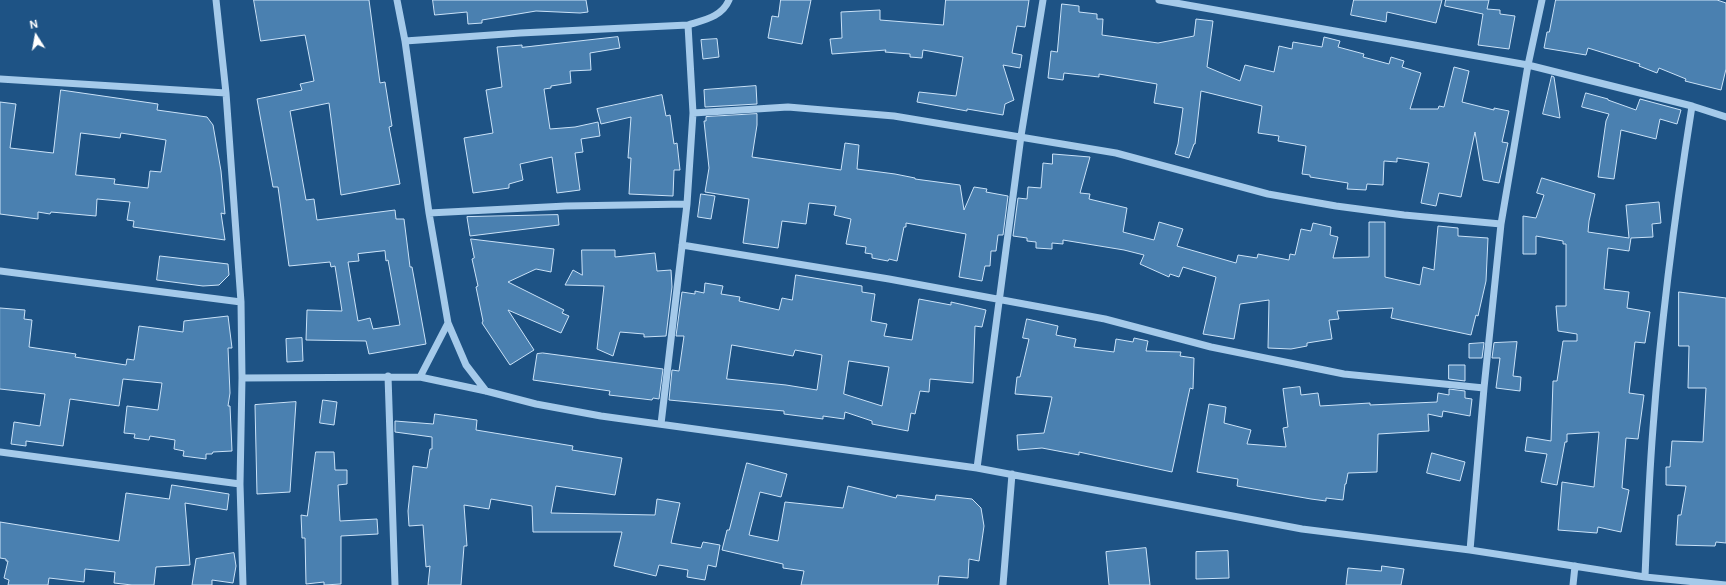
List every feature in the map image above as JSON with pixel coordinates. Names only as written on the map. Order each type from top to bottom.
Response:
[{"type":"street","points":[[216,0],[226,93],[241,302],[242,378],[240,484],[243,585]]},
{"type":"street","points":[[397,0],[405,41],[429,213],[448,323],[466,365],[486,391]]},
{"type":"street","points":[[405,41],[520,33],[688,25],[718,15],[726,8],[729,0]]},
{"type":"street","points":[[977,468],[1021,136],[1043,0]]},
{"type":"street","points":[[1159,0],[1528,65],[1692,106],[1726,117]]},
{"type":"street","points":[[1470,550],[1484,388],[1501,224],[1528,65],[1542,0]]},
{"type":"street","points":[[661,424],[687,204],[692,112],[688,25]]},
{"type":"street","points":[[0,79],[226,93]]},
{"type":"street","points":[[692,112],[788,106],[894,116],[1116,153],[1276,196],[1404,215],[1501,224]]},
{"type":"street","points":[[1645,577],[1653,429],[1661,342],[1677,201],[1692,106]]},
{"type":"street","points":[[429,213],[566,206],[687,204]]},
{"type":"street","points":[[682,245],[1000,299],[1105,319],[1211,347],[1344,374],[1484,388]]},
{"type":"street","points":[[0,271],[241,302]]},
{"type":"street","points":[[420,377],[448,323]]},
{"type":"street","points":[[388,376],[395,585]]},
{"type":"street","points":[[242,378],[420,377],[486,391],[543,406],[601,416],[977,468],[1302,529],[1470,550],[1697,584],[1726,585]]},
{"type":"street","points":[[0,452],[240,484]]},
{"type":"street","points":[[1002,585],[1012,474]]},
{"type":"street","points":[[1573,585],[1575,566]]},
{"type":"building","points":[[254,0],[369,0],[380,83],[385,82],[392,126],[389,127],[400,184],[341,195],[329,103],[290,111],[306,200],[314,199],[317,220],[395,210],[396,219],[404,219],[410,267],[412,267],[426,344],[369,354],[366,341],[306,340],[307,310],[342,311],[335,266],[331,267],[330,262],[289,266],[278,187],[273,187],[257,99],[302,90],[300,84],[314,81],[305,35],[261,41]],"holes":[[[385,251],[386,261],[388,260],[400,325],[373,329],[370,318],[358,321],[348,262],[359,261],[358,254]]]},
{"type":"building","points":[[433,0],[586,0],[588,12],[536,11],[482,20],[482,23],[468,24],[467,12],[435,15]]},
{"type":"building","points":[[781,0],[811,0],[802,44],[768,38],[772,16],[778,17]]},
{"type":"building","points":[[946,0],[1029,0],[1025,27],[1017,26],[1012,53],[1022,55],[1020,68],[1003,65],[1014,100],[1005,104],[1003,115],[967,109],[967,111],[917,102],[919,92],[956,96],[963,57],[923,50],[922,58],[910,57],[910,54],[885,52],[886,50],[832,54],[830,39],[842,38],[841,12],[880,10],[880,20],[943,25]]},
{"type":"building","points":[[1354,0],[1442,0],[1436,23],[1387,12],[1386,22],[1351,15]]},
{"type":"building","points":[[1446,0],[1489,0],[1487,9],[1500,10],[1500,14],[1515,16],[1509,49],[1478,45],[1483,14],[1445,6]]},
{"type":"building","points":[[1556,0],[1717,0],[1726,3],[1726,69],[1721,90],[1685,81],[1686,79],[1659,68],[1657,73],[1639,66],[1640,64],[1588,48],[1586,55],[1544,48]]},
{"type":"building","points":[[1062,4],[1079,6],[1079,12],[1097,14],[1097,19],[1103,19],[1102,35],[1158,43],[1194,36],[1196,19],[1213,21],[1207,67],[1240,81],[1245,65],[1274,72],[1279,46],[1292,49],[1293,42],[1322,47],[1324,37],[1340,41],[1338,47],[1364,54],[1363,57],[1389,64],[1391,57],[1404,61],[1402,67],[1421,73],[1410,109],[1438,109],[1439,106],[1444,107],[1454,67],[1469,71],[1462,102],[1494,110],[1494,108],[1509,111],[1502,142],[1508,143],[1499,183],[1483,180],[1475,132],[1461,197],[1439,193],[1436,206],[1421,203],[1429,163],[1397,158],[1397,162],[1384,161],[1383,185],[1367,184],[1366,190],[1347,189],[1348,183],[1310,177],[1310,175],[1302,174],[1306,146],[1278,141],[1279,136],[1258,133],[1262,106],[1201,91],[1195,144],[1189,158],[1175,154],[1178,144],[1183,108],[1154,103],[1157,84],[1099,74],[1099,77],[1064,73],[1063,80],[1048,78],[1051,51],[1057,52]]},
{"type":"building","points":[[618,37],[620,48],[590,53],[591,70],[570,71],[571,83],[551,86],[551,88],[544,89],[550,129],[575,127],[598,122],[600,136],[581,139],[583,152],[575,153],[580,190],[557,193],[552,157],[520,164],[523,180],[509,184],[509,188],[473,193],[464,138],[493,133],[486,90],[502,87],[497,47],[522,45],[522,47]]},
{"type":"building","points":[[717,39],[719,57],[703,59],[701,40]]},
{"type":"building","points":[[1552,76],[1554,77],[1560,118],[1543,114]]},
{"type":"building","points":[[756,86],[757,104],[705,107],[704,90]]},
{"type":"building","points":[[61,90],[158,104],[157,110],[207,117],[213,125],[221,171],[225,214],[221,213],[225,240],[133,227],[134,221],[127,220],[130,202],[97,199],[96,216],[38,212],[38,219],[0,214],[0,102],[16,104],[10,148],[53,153]],"holes":[[[81,133],[120,138],[121,133],[166,140],[161,172],[150,171],[148,188],[114,184],[115,179],[76,175]]]},
{"type":"building","points":[[1586,93],[1608,99],[1636,110],[1640,99],[1681,110],[1677,124],[1660,119],[1656,139],[1621,130],[1614,179],[1598,177],[1606,121],[1609,114],[1582,107]]},
{"type":"building","points":[[662,95],[666,116],[670,115],[674,144],[677,143],[680,170],[674,170],[673,196],[629,194],[631,158],[628,158],[631,117],[601,124],[597,109]]},
{"type":"building","points":[[757,114],[757,125],[752,157],[841,170],[845,143],[859,145],[857,169],[960,185],[964,210],[974,187],[987,189],[986,192],[1008,196],[1003,235],[998,235],[996,251],[991,251],[990,266],[985,266],[982,281],[959,277],[966,234],[906,223],[897,261],[872,258],[872,254],[865,253],[866,247],[846,244],[851,219],[834,215],[836,206],[809,203],[806,224],[782,221],[778,248],[743,243],[749,199],[705,192],[709,168],[704,121],[706,121],[706,117]]},
{"type":"building","points":[[1053,154],[1090,157],[1080,193],[1090,194],[1089,199],[1127,208],[1123,232],[1154,240],[1159,222],[1183,229],[1177,246],[1236,263],[1238,255],[1257,258],[1258,254],[1289,260],[1290,254],[1295,255],[1301,229],[1311,231],[1313,223],[1331,227],[1330,235],[1338,237],[1333,258],[1369,257],[1369,222],[1385,222],[1385,277],[1420,285],[1423,267],[1434,270],[1438,226],[1458,228],[1458,236],[1488,238],[1486,281],[1478,316],[1476,315],[1471,335],[1391,318],[1393,308],[1337,311],[1339,319],[1329,320],[1332,339],[1307,343],[1307,346],[1291,349],[1268,348],[1269,300],[1240,304],[1234,339],[1203,334],[1216,277],[1183,267],[1179,277],[1170,274],[1169,277],[1140,264],[1144,255],[1124,250],[1063,240],[1063,244],[1052,243],[1052,249],[1036,248],[1036,242],[1027,241],[1027,238],[1013,236],[1018,198],[1027,199],[1028,187],[1041,188],[1043,163],[1052,164]]},
{"type":"building","points":[[1542,178],[1595,194],[1588,232],[1629,238],[1626,205],[1659,202],[1661,223],[1652,224],[1653,237],[1631,238],[1629,251],[1608,248],[1604,289],[1629,292],[1627,308],[1650,312],[1645,343],[1635,342],[1629,393],[1644,395],[1638,439],[1626,438],[1622,488],[1629,490],[1621,532],[1598,527],[1597,533],[1558,530],[1562,482],[1594,487],[1599,432],[1567,434],[1567,442],[1565,442],[1557,485],[1541,482],[1547,454],[1525,451],[1527,437],[1551,441],[1553,381],[1557,381],[1563,341],[1577,341],[1577,334],[1558,331],[1556,306],[1566,306],[1566,244],[1563,244],[1563,241],[1536,236],[1536,254],[1523,254],[1523,216],[1536,218],[1544,195],[1537,193]]},
{"type":"building","points":[[701,194],[715,196],[711,219],[698,217]]},
{"type":"building","points":[[558,215],[559,225],[470,236],[467,217]]},
{"type":"building","points":[[471,239],[554,249],[551,272],[536,269],[508,282],[564,310],[562,313],[569,316],[561,333],[508,310],[534,350],[510,365],[482,323],[483,321],[476,287],[478,286],[472,259],[474,258]]},
{"type":"building","points":[[582,250],[615,250],[615,257],[655,253],[657,271],[671,270],[672,287],[666,336],[644,337],[644,334],[620,332],[613,356],[597,349],[604,286],[565,285],[573,270],[582,275]]},
{"type":"building","points":[[160,256],[228,264],[229,275],[219,285],[203,286],[157,280]]},
{"type":"building","points":[[796,275],[862,286],[862,292],[875,294],[871,321],[887,324],[884,336],[912,340],[919,299],[951,305],[951,302],[986,310],[982,327],[975,326],[973,383],[930,379],[929,392],[920,391],[915,414],[911,413],[908,431],[872,424],[872,421],[845,412],[844,419],[823,416],[823,419],[784,414],[784,411],[669,400],[672,370],[679,371],[684,336],[676,336],[682,292],[695,294],[695,291],[704,293],[705,283],[723,286],[721,294],[740,297],[739,301],[779,310],[782,298],[792,300]],"holes":[[[732,345],[793,356],[795,350],[822,355],[817,390],[786,385],[727,379]],[[849,361],[889,367],[882,406],[844,394]]]},
{"type":"building","points":[[1679,292],[1726,298],[1726,543],[1716,542],[1715,546],[1676,545],[1678,515],[1681,515],[1686,486],[1666,485],[1666,467],[1670,467],[1672,441],[1703,442],[1706,388],[1688,388],[1689,346],[1679,346]]},
{"type":"building","points":[[0,308],[25,310],[24,319],[32,320],[29,347],[76,354],[75,357],[126,365],[127,359],[134,360],[139,326],[183,332],[184,321],[228,316],[232,348],[228,348],[230,393],[228,406],[230,406],[232,451],[206,454],[206,459],[183,456],[184,451],[174,449],[175,440],[150,436],[149,440],[134,438],[135,434],[124,433],[127,406],[158,410],[162,383],[123,379],[119,406],[70,399],[63,446],[26,441],[26,446],[11,444],[14,422],[40,426],[45,394],[0,389]]},
{"type":"building","points":[[1027,319],[1058,326],[1056,335],[1076,339],[1074,347],[1114,352],[1116,339],[1133,342],[1134,338],[1148,341],[1146,351],[1181,352],[1180,356],[1194,358],[1193,389],[1190,388],[1172,472],[1079,452],[1079,455],[1042,448],[1018,450],[1017,435],[1044,433],[1052,397],[1015,394],[1017,377],[1020,377],[1029,339],[1023,338]]},
{"type":"building","points":[[302,338],[303,361],[287,362],[286,339]]},
{"type":"building","points":[[1517,342],[1513,376],[1521,377],[1520,391],[1496,388],[1500,358],[1492,358],[1494,343]]},
{"type":"building","points":[[1484,343],[1482,358],[1469,358],[1469,344]]},
{"type":"building","points":[[543,353],[663,369],[659,399],[653,398],[652,400],[609,395],[610,391],[533,380],[537,354]]},
{"type":"building","points":[[1449,365],[1465,365],[1465,381],[1449,379]]},
{"type":"building","points":[[1300,387],[1301,395],[1318,393],[1320,406],[1370,403],[1370,405],[1437,402],[1438,393],[1449,395],[1449,389],[1465,391],[1465,398],[1472,399],[1470,416],[1443,411],[1442,417],[1428,414],[1429,431],[1378,434],[1377,472],[1348,473],[1343,500],[1326,498],[1326,501],[1237,486],[1238,479],[1197,472],[1209,404],[1226,407],[1224,423],[1251,430],[1247,444],[1286,447],[1283,428],[1288,427],[1283,389]]},
{"type":"building","points":[[323,400],[337,402],[334,425],[320,423]]},
{"type":"building","points":[[296,402],[290,492],[257,494],[255,405]]},
{"type":"building","points":[[435,414],[477,420],[476,430],[573,446],[572,450],[622,458],[615,495],[556,486],[551,513],[655,515],[657,499],[680,503],[671,543],[701,548],[703,542],[720,545],[716,567],[708,565],[705,580],[687,577],[688,570],[659,565],[656,576],[614,566],[622,532],[533,532],[532,506],[491,499],[489,509],[464,505],[467,546],[464,546],[461,585],[428,585],[430,566],[426,567],[423,525],[409,526],[408,511],[413,466],[427,468],[430,449],[432,449],[432,437],[395,432],[395,421],[433,424]]},
{"type":"building","points":[[316,452],[334,452],[335,470],[347,470],[347,484],[338,485],[340,521],[377,519],[378,534],[341,536],[341,584],[324,585],[324,582],[306,584],[305,538],[302,538],[301,515],[307,516]]},
{"type":"building","points":[[1432,453],[1465,462],[1460,481],[1427,473]]},
{"type":"building","points":[[747,463],[787,474],[781,497],[760,492],[749,535],[778,541],[785,502],[843,508],[848,486],[896,498],[897,495],[935,500],[936,495],[972,499],[981,508],[984,526],[979,561],[969,559],[968,578],[939,576],[938,585],[801,585],[804,571],[783,568],[783,564],[722,550],[727,530],[729,530]]},
{"type":"building","points":[[172,485],[229,494],[227,510],[185,503],[190,565],[156,567],[154,585],[114,583],[115,572],[85,569],[84,582],[49,578],[48,585],[8,585],[9,580],[4,578],[8,561],[0,558],[0,522],[119,541],[126,493],[169,499]]},
{"type":"building","points":[[1146,548],[1150,585],[1109,585],[1106,552]]},
{"type":"building","points":[[1228,551],[1229,578],[1196,579],[1196,552]]},
{"type":"building","points":[[234,553],[236,566],[233,583],[212,580],[212,585],[192,585],[196,559]]},
{"type":"building","points":[[1382,566],[1404,569],[1401,585],[1346,585],[1348,568],[1381,571]]}]
